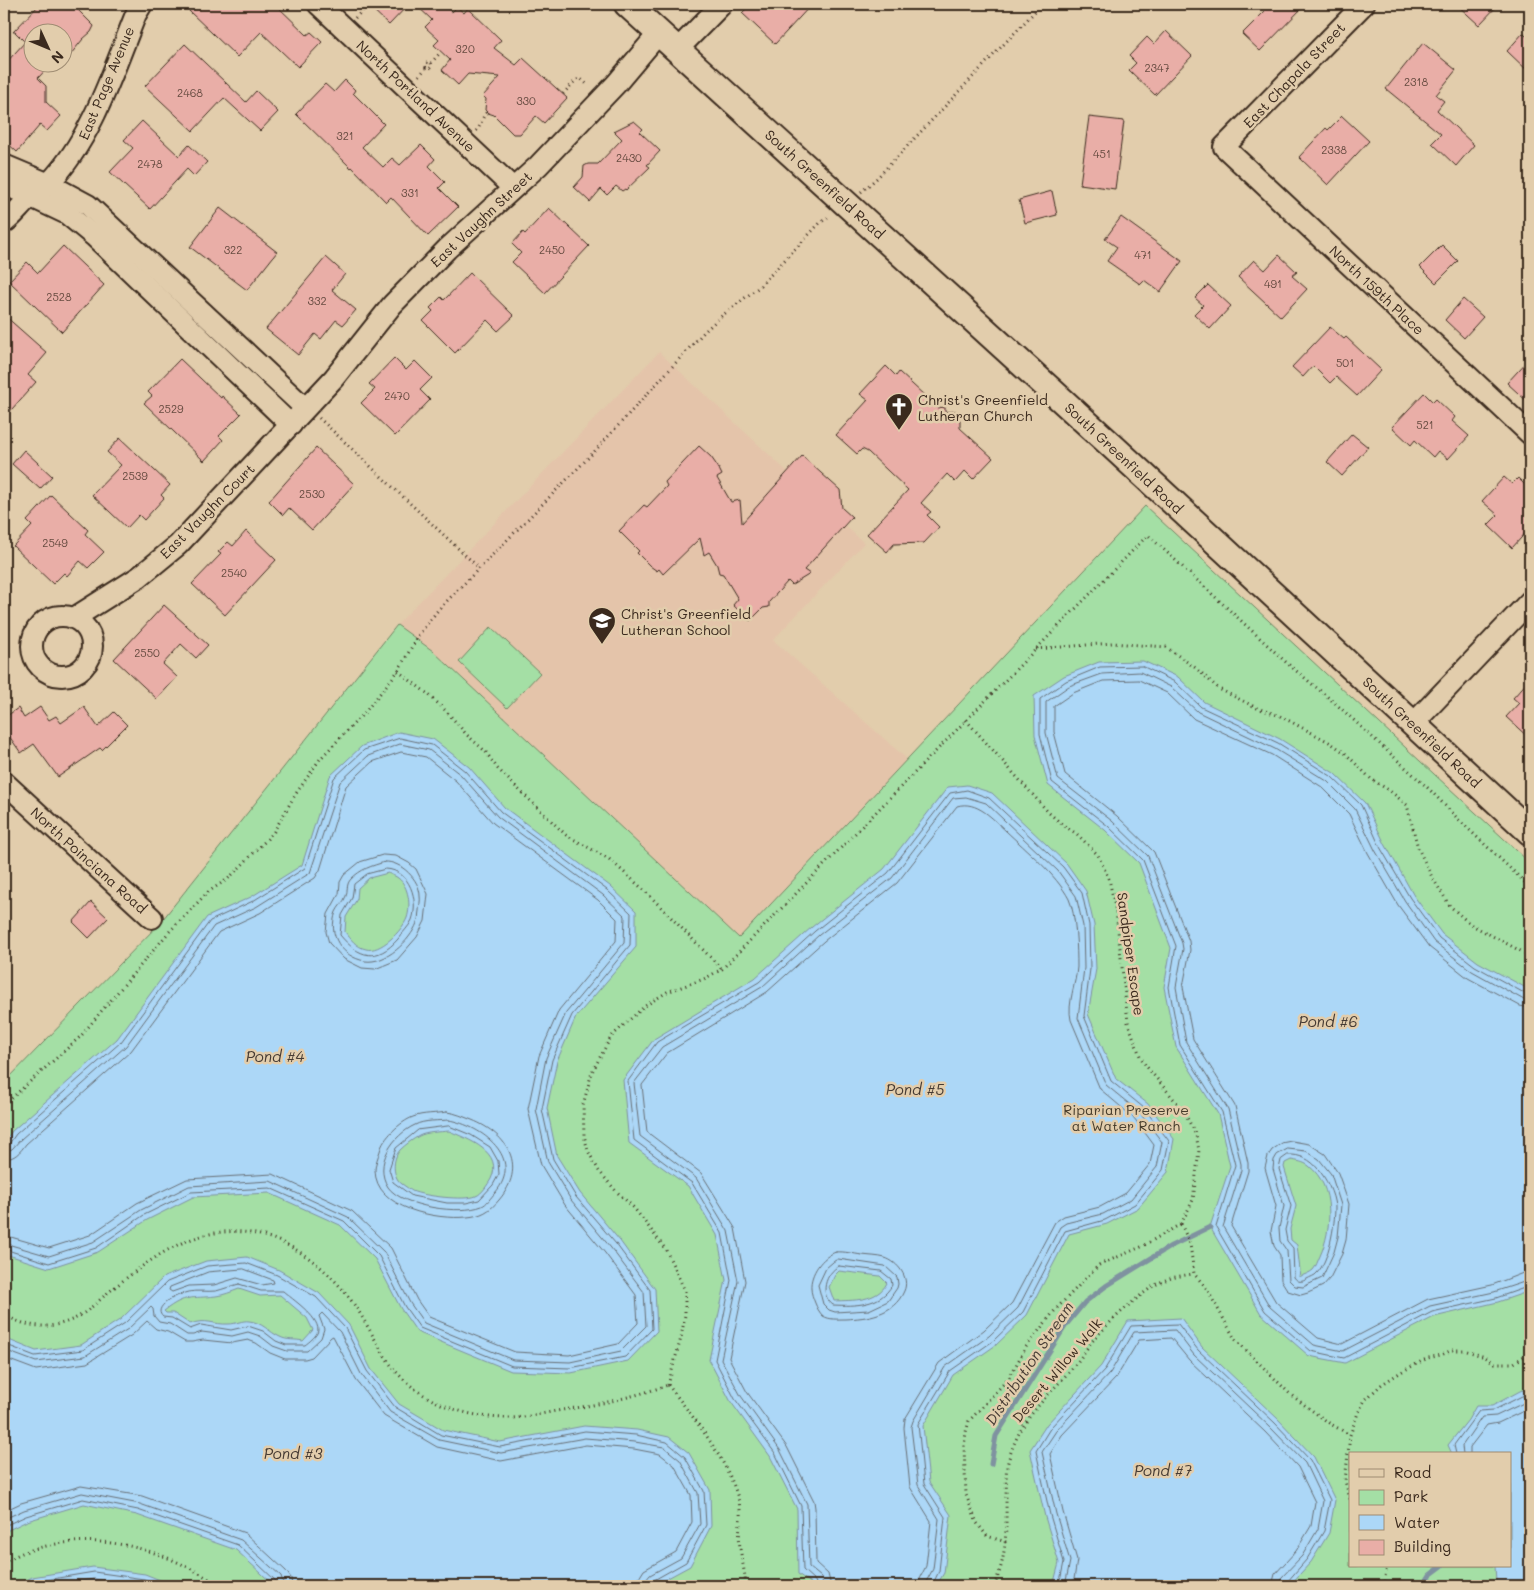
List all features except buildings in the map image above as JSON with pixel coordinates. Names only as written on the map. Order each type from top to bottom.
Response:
[{"type":"main road","name":"South Greenfield Road","points":[[627,4],[1530,832]]},
{"type":"street","name":"East Page Avenue","points":[[4,224],[30,197],[48,184],[79,145],[107,87],[136,14],[142,4]]},
{"type":"street","name":"North Portland Avenue","points":[[318,4],[514,188]]},
{"type":"street","points":[[678,50],[722,4]]},
{"type":"street","name":"East Chapala Street","points":[[1224,146],[1362,5]]},
{"type":"street","name":"East Vaughn Street","points":[[312,413],[334,378],[392,305],[447,250],[538,166],[602,99],[659,33]]},
{"type":"street","name":"North 159th Place","points":[[1224,146],[1530,434]]},
{"type":"street","points":[[4,165],[48,184],[88,205],[291,425]]},
{"type":"street","points":[[4,184],[67,214],[312,413]]},
{"type":"street","name":"East Vaughn Court","points":[[74,618],[139,577],[178,545],[291,425],[312,413]]},
{"type":"street","points":[[1413,724],[1530,601]]},
{"type":"street","name":"North Poinciana Road","points":[[4,782],[152,918]]},
{"type":"path","points":[[4,1105],[82,1036],[169,932],[208,892],[228,878],[273,832],[295,795],[320,759],[365,712],[398,671],[418,636],[438,610],[593,454],[704,332],[759,287],[820,223],[847,204],[877,178],[1042,4]]},
{"type":"path","points":[[408,88],[426,68],[429,69],[432,66],[431,63],[441,52]]},
{"type":"path","points":[[563,94],[576,80],[581,79],[602,99]]},
{"type":"path","points":[[312,413],[479,568]]},
{"type":"path","points":[[668,1385],[681,1338],[685,1315],[685,1291],[666,1250],[634,1208],[598,1171],[588,1151],[584,1135],[583,1105],[592,1072],[612,1037],[646,1006],[667,992],[704,979],[722,969],[1148,535],[1288,664],[1349,716],[1530,887]]},
{"type":"path","points":[[1036,649],[1112,643],[1166,647],[1197,669],[1219,689],[1258,708],[1280,716],[1338,748],[1346,753],[1371,779],[1407,805],[1418,848],[1432,877],[1450,906],[1470,924],[1530,956]]},
{"type":"path","points":[[398,671],[428,694],[447,712],[467,735],[485,750],[509,780],[566,835],[609,859],[644,890],[722,969]]},
{"type":"path","name":"Sandpiper Escape","points":[[966,720],[1048,813],[1062,825],[1077,834],[1088,845],[1098,856],[1104,868],[1116,912],[1128,1022],[1140,1056],[1146,1066],[1183,1110],[1196,1135],[1199,1150],[1193,1200],[1181,1224]]},
{"type":"path","points":[[1006,1542],[987,1536],[977,1523],[966,1495],[964,1447],[970,1421],[1009,1378],[1026,1347],[1056,1309],[1099,1265],[1141,1247],[1181,1224],[1190,1244],[1194,1274],[1205,1286],[1235,1339],[1291,1395],[1350,1435]]},
{"type":"path","points":[[4,1314],[27,1324],[46,1327],[76,1319],[141,1266],[173,1247],[199,1236],[223,1231],[245,1231],[267,1237],[304,1253],[347,1296],[394,1368],[421,1394],[441,1404],[462,1411],[508,1418],[573,1409],[633,1397],[668,1385]]},
{"type":"path","name":"Desert Willow Walk","points":[[994,1586],[1002,1570],[1006,1542],[1007,1465],[1014,1441],[1023,1425],[1097,1336],[1130,1304],[1149,1289],[1173,1276],[1194,1274]]},
{"type":"path","points":[[1349,1495],[1345,1481],[1350,1435],[1358,1413],[1365,1400],[1372,1393],[1401,1372],[1428,1358],[1452,1350],[1464,1350],[1495,1363],[1514,1363],[1530,1353]]},
{"type":"path","points":[[668,1385],[706,1434],[733,1483],[739,1504],[740,1548],[746,1586]]},
{"type":"path","points":[[4,1563],[26,1551],[56,1544],[84,1541],[111,1542],[139,1548],[166,1557],[220,1586]]},
{"type":"path","points":[[1386,1568],[1386,1586]]},
{"type":"shaded area","name":"Christ's Greenfield Lutheran School","points":[[659,352],[864,543],[773,640],[907,759],[739,938],[433,651],[397,625]]},
{"type":"green space","name":"Riparian Preserve at Water Ranch","points":[[1145,506],[1530,863],[1530,1586],[4,1586],[4,1083],[159,924],[397,625],[433,651],[739,938]]},
{"type":"green space","points":[[491,627],[540,673],[507,708],[459,662]]},
{"type":"water","name":"Pond #6","points":[[1143,661],[1178,677],[1204,702],[1280,739],[1334,773],[1365,803],[1414,896],[1442,934],[1478,962],[1530,990],[1530,1291],[1498,1302],[1434,1317],[1345,1363],[1309,1356],[1261,1314],[1210,1227],[1230,1166],[1218,1114],[1176,1047],[1164,987],[1171,948],[1139,863],[1105,830],[1048,785],[1035,735],[1034,696],[1064,676],[1099,662]],"holes":[[[1291,1160],[1307,1165],[1317,1175],[1327,1196],[1329,1209],[1327,1234],[1317,1263],[1312,1271],[1299,1277],[1297,1245],[1291,1240],[1290,1229],[1296,1206],[1284,1167],[1285,1163]]]},
{"type":"water","name":"Pond #4","points":[[399,732],[433,739],[469,767],[505,808],[610,886],[636,911],[636,947],[576,1017],[557,1061],[547,1108],[557,1156],[580,1193],[620,1241],[655,1289],[657,1331],[628,1361],[571,1373],[511,1371],[417,1332],[401,1309],[375,1259],[340,1225],[269,1193],[193,1197],[147,1220],[98,1252],[49,1268],[5,1254],[4,1252],[4,1143],[12,1131],[117,1039],[207,917],[251,897],[302,865],[330,776],[362,746]],"holes":[[[388,873],[397,877],[405,886],[409,902],[407,918],[396,935],[390,940],[378,948],[362,948],[345,932],[346,917],[357,899],[358,888],[369,878]],[[449,1131],[482,1148],[493,1161],[494,1170],[485,1189],[476,1196],[454,1198],[417,1193],[402,1184],[396,1177],[394,1168],[394,1163],[400,1150],[412,1140],[422,1135]]]},
{"type":"water","name":"Pond #5","points":[[967,785],[992,793],[1067,864],[1086,891],[1094,925],[1096,969],[1088,1014],[1116,1079],[1148,1104],[1174,1139],[1168,1172],[1138,1208],[1107,1224],[1069,1234],[1027,1315],[996,1345],[953,1375],[923,1426],[929,1482],[951,1515],[944,1573],[936,1586],[815,1586],[798,1574],[797,1509],[770,1456],[731,1402],[709,1360],[726,1280],[717,1235],[688,1186],[629,1143],[623,1080],[654,1039],[755,978],[812,927],[884,869],[948,787]],"holes":[[[839,1271],[880,1276],[887,1283],[877,1294],[864,1299],[834,1301],[829,1287]]]},
{"type":"water","name":"Pond #3","points":[[247,1257],[279,1270],[319,1293],[349,1325],[371,1369],[399,1404],[443,1430],[500,1442],[584,1426],[637,1430],[669,1437],[689,1453],[710,1490],[711,1526],[690,1566],[653,1586],[275,1586],[236,1550],[137,1515],[84,1504],[27,1521],[4,1532],[4,1338],[36,1351],[81,1345],[121,1319],[164,1277],[206,1261]],"holes":[[[239,1289],[260,1296],[280,1295],[307,1318],[313,1330],[303,1341],[280,1337],[254,1322],[246,1321],[232,1324],[196,1322],[190,1324],[173,1313],[166,1313],[164,1311],[184,1300],[219,1296]]]},
{"type":"water","name":"Pond #7","points":[[1181,1318],[1202,1347],[1278,1419],[1314,1457],[1335,1500],[1329,1533],[1311,1562],[1289,1586],[1053,1586],[1059,1563],[1045,1517],[1030,1450],[1047,1424],[1101,1366],[1128,1321]]},
{"type":"water","points":[[1530,1388],[1530,1586],[1495,1586],[1495,1568],[1512,1568],[1512,1452],[1451,1452],[1448,1445],[1468,1420],[1476,1406],[1492,1406],[1520,1391]]},
{"type":"water","points":[[93,1567],[145,1574],[175,1586],[16,1586],[32,1577]]},
{"type":"waterway","name":"Distribution Stream","points":[[991,1464],[996,1436],[1066,1325],[1085,1302],[1106,1286],[1171,1246],[1210,1227]]},
{"type":"waterway","points":[[1423,1586],[1430,1575],[1439,1568]]},
{"type":"place","name":"Christ's Greenfield Lutheran Church","points":[[899,431]]},
{"type":"place","name":"Christ's Greenfield Lutheran School","points":[[602,645]]}]
